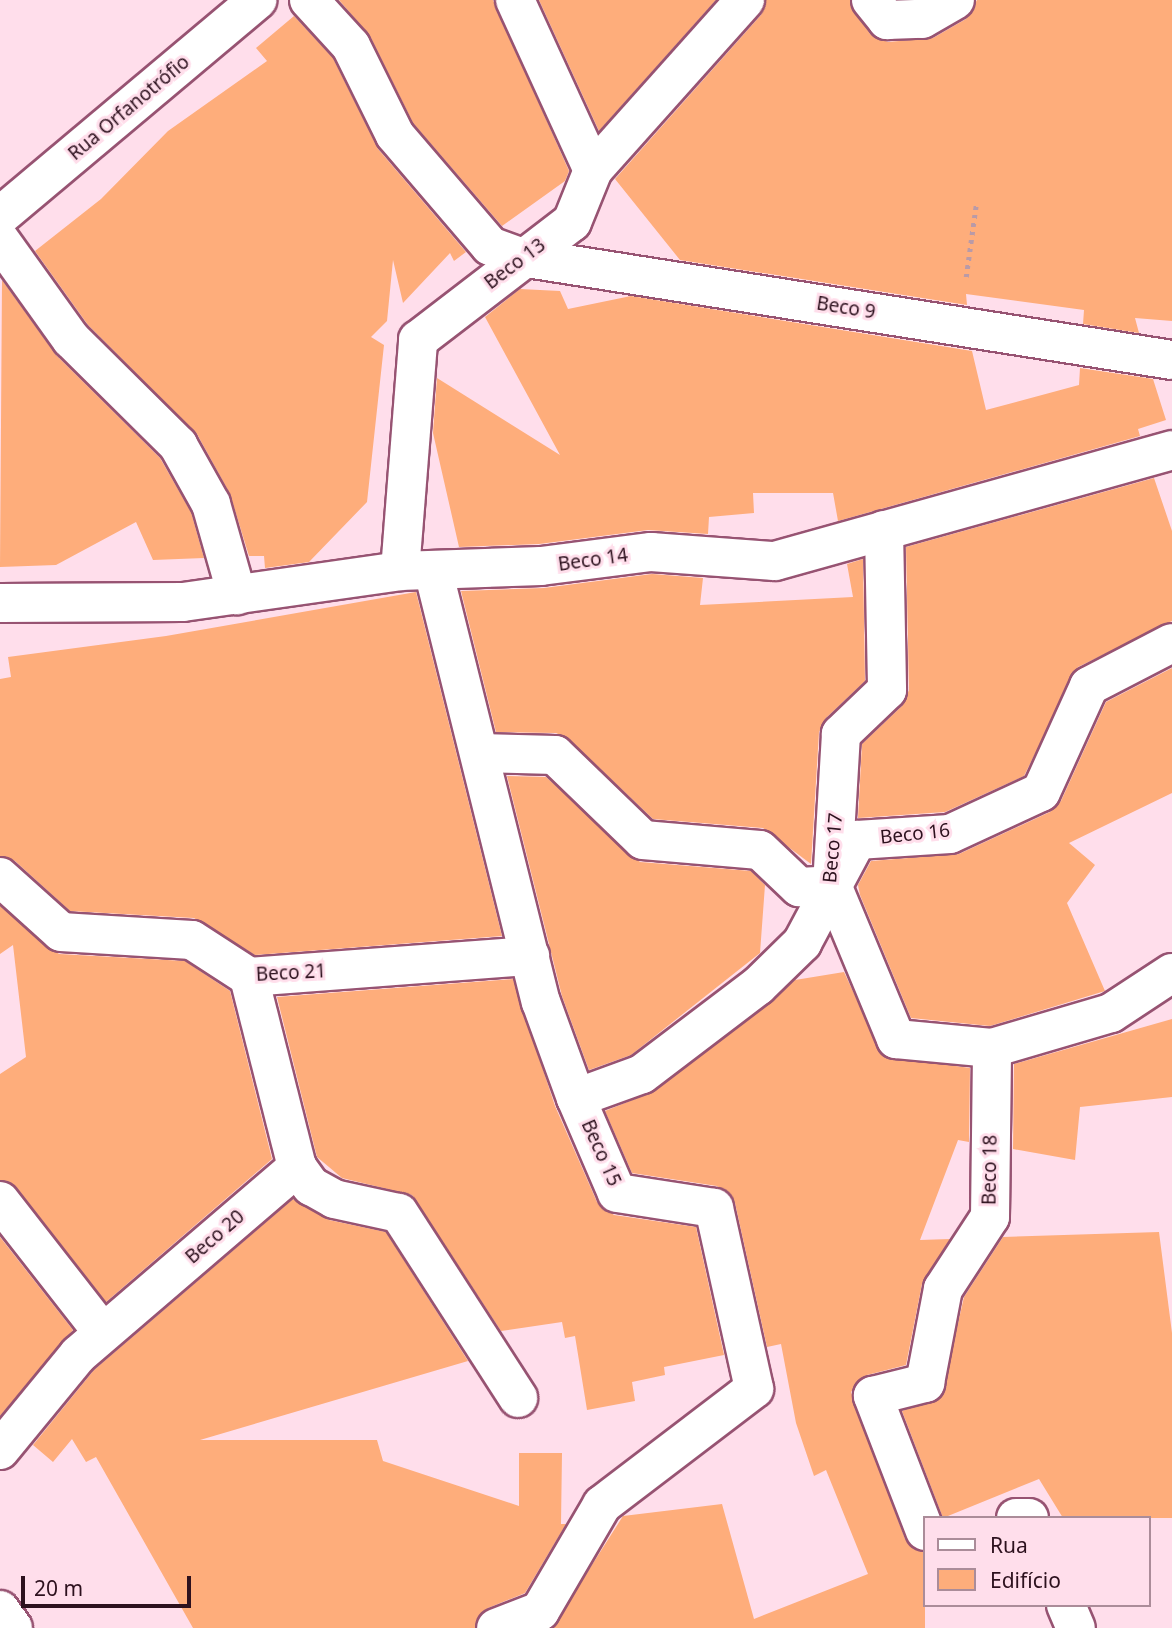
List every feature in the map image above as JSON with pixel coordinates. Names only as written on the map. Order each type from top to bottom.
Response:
[{"type":"street","name":"Rua Orfanotrófio","points":[[0,216],[257,0]]},
{"type":"street","name":"Beco 9","points":[[309,0],[351,46],[395,135],[490,246],[521,257],[1172,360]]},
{"type":"street","points":[[516,0],[593,170]]},
{"type":"street","name":"Beco 13","points":[[417,573],[418,340],[521,257],[572,222],[593,170],[745,0]]},
{"type":"street","points":[[871,0],[887,20],[922,19],[955,0]]},
{"type":"street","points":[[0,240],[71,339],[178,445],[211,504],[237,595]]},
{"type":"street","name":"Beco 14","points":[[0,603],[183,602],[417,573],[651,551],[775,561],[1172,450]]},
{"type":"street","name":"Beco 17","points":[[576,1098],[642,1073],[758,986],[802,943],[832,885],[841,734],[887,690],[884,530]]},
{"type":"street","name":"Beco 15","points":[[417,573],[480,753],[530,956],[576,1098],[617,1193],[714,1208],[754,1389],[602,1505],[540,1611],[496,1628]]},
{"type":"street","name":"Beco 16","points":[[832,885],[857,840],[950,834],[1041,792],[1089,685],[1172,643]]},
{"type":"street","points":[[480,753],[555,755],[643,840],[761,850],[799,887],[832,885],[896,1039],[992,1048],[1111,1013],[1172,973]]},
{"type":"street","name":"Beco 21","points":[[0,877],[61,932],[192,940],[249,977],[530,956]]},
{"type":"street","points":[[249,977],[297,1167],[311,1186],[334,1199],[399,1213],[518,1398]]},
{"type":"street","name":"Beco 18","points":[[923,1526],[873,1396],[925,1383],[943,1289],[989,1217],[992,1048]]},
{"type":"street","name":"Beco 20","points":[[0,1450],[103,1333],[297,1167]]},
{"type":"street","points":[[0,1201],[103,1333]]},
{"type":"street","points":[[1067,1607],[1076,1628]]},
{"type":"street","points":[[0,1610],[13,1628]]},
{"type":"path","points":[[958,326],[976,205]]},
{"type":"building","points":[[339,0],[493,0],[569,171],[565,181],[502,226],[413,123],[370,36]]},
{"type":"building","points":[[539,0],[716,0],[599,131]]},
{"type":"building","points":[[766,0],[850,0],[870,34],[888,42],[933,38],[966,19],[977,0],[1172,0],[1172,321],[1135,318],[1139,333],[1083,324],[1084,310],[966,294],[967,305],[680,260],[615,179],[761,15]]},
{"type":"building","points":[[294,16],[333,58],[378,149],[466,252],[454,261],[450,253],[403,303],[393,260],[387,321],[371,337],[384,345],[367,502],[309,562],[265,568],[264,556],[249,556],[230,494],[197,434],[88,325],[35,251],[101,199],[168,131],[267,61],[256,48]]},
{"type":"building","points":[[2,280],[56,355],[160,458],[191,512],[204,558],[153,560],[136,522],[56,565],[0,567]]},
{"type":"building","points":[[520,289],[560,291],[568,309],[631,296],[972,351],[986,410],[1079,385],[1080,368],[1153,379],[1166,420],[1138,429],[1140,436],[838,521],[833,493],[753,493],[754,513],[709,517],[708,534],[648,530],[539,544],[459,547],[433,433],[437,378],[560,455],[485,317]]},
{"type":"building","points":[[1154,478],[1172,531],[1172,621],[1078,667],[1024,776],[945,812],[858,818],[862,744],[902,706],[909,690],[906,547]]},
{"type":"building","points":[[863,559],[865,681],[826,718],[819,732],[811,864],[763,828],[653,819],[569,739],[556,733],[496,732],[461,591],[544,588],[652,574],[703,578],[700,605],[853,597],[847,564]]},
{"type":"building","points":[[416,592],[502,936],[255,955],[194,918],[70,911],[15,861],[0,856],[0,679],[11,677],[8,657],[166,636]]},
{"type":"building","points":[[1172,668],[1172,793],[1069,843],[1095,865],[1067,903],[1105,991],[990,1026],[911,1018],[860,895],[858,885],[871,861],[959,854],[1050,812],[1061,801],[1106,702]]},
{"type":"building","points":[[507,776],[546,777],[640,862],[751,871],[765,885],[760,953],[631,1055],[589,1070],[562,996]]},
{"type":"building","points":[[0,906],[59,954],[185,961],[230,991],[272,1159],[106,1302],[17,1188],[0,1180],[0,1074],[26,1057],[13,945],[0,954]]},
{"type":"building","points":[[844,972],[883,1056],[970,1068],[969,1142],[958,1140],[920,1240],[950,1239],[922,1284],[906,1365],[867,1375],[851,1392],[905,1539],[923,1551],[925,1628],[552,1628],[623,1516],[722,1504],[754,1619],[868,1574],[826,1470],[814,1476],[796,1423],[781,1344],[767,1347],[735,1203],[717,1186],[632,1173],[605,1111],[655,1091],[795,980]]},
{"type":"building","points":[[513,979],[555,1106],[597,1202],[614,1215],[696,1227],[724,1355],[664,1367],[665,1375],[632,1382],[635,1401],[587,1410],[575,1336],[565,1338],[562,1322],[501,1331],[412,1195],[342,1178],[317,1157],[277,997]]},
{"type":"building","points":[[1172,1019],[1172,1097],[1080,1107],[1075,1160],[1013,1149],[1014,1064]]},
{"type":"building","points":[[293,1199],[329,1220],[386,1232],[468,1361],[200,1440],[377,1440],[383,1461],[519,1506],[519,1453],[562,1453],[561,1524],[566,1524],[525,1593],[488,1608],[475,1628],[193,1628],[96,1457],[86,1462],[72,1439],[53,1462],[33,1445],[94,1370]]},
{"type":"building","points":[[1159,1232],[1172,1333],[1172,1518],[1062,1516],[1039,1479],[942,1516],[902,1411],[941,1397],[964,1297],[1003,1237]]},
{"type":"building","points":[[0,1237],[73,1330],[0,1416]]}]
